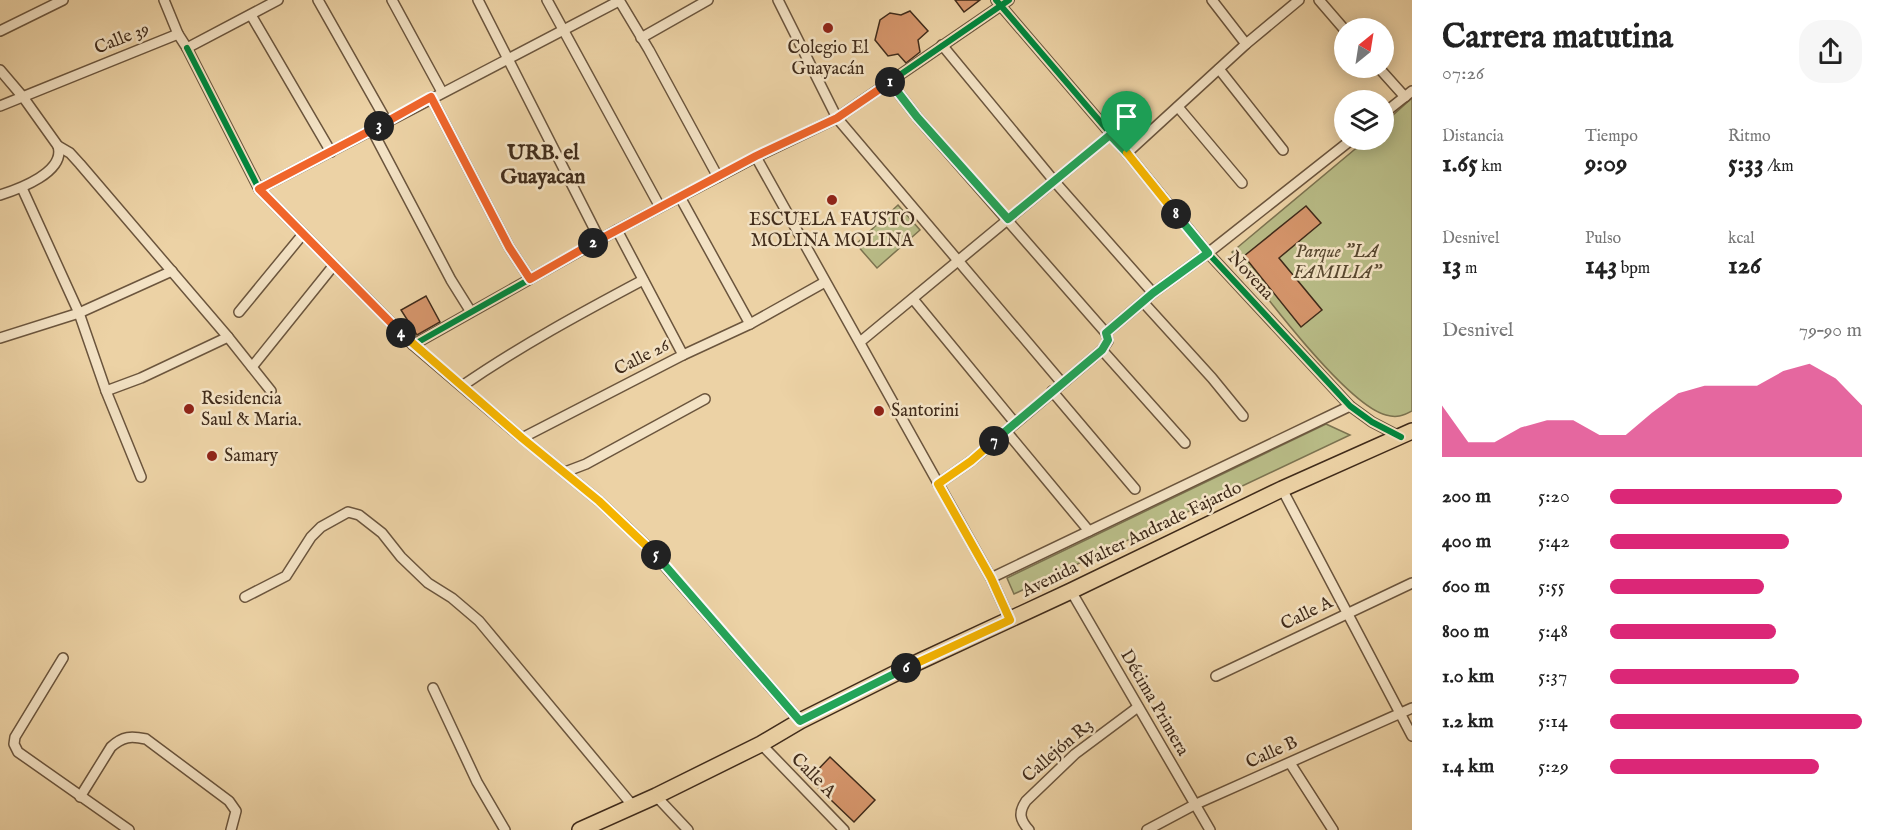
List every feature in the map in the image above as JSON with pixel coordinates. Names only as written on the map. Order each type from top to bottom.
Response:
[{"type":"main road","name":"Avenida Walter Andrade Fajardo","points":[[580,830],[656,796],[761,744],[800,721],[914,664],[1282,489],[1406,434]]},
{"type":"street","points":[[0,31],[63,0]]},
{"type":"street","points":[[164,0],[178,34]]},
{"type":"street","points":[[187,48],[278,0]]},
{"type":"street","points":[[318,0],[387,122]]},
{"type":"street","points":[[392,0],[442,92]]},
{"type":"street","points":[[478,0],[600,240]]},
{"type":"street","points":[[547,0],[660,207]]},
{"type":"street","points":[[259,189],[619,0],[718,177]]},
{"type":"street","points":[[641,38],[698,3],[708,0]]},
{"type":"street","points":[[778,0],[837,118],[1062,383]]},
{"type":"street","points":[[1212,0],[1246,44]]},
{"type":"street","points":[[1127,153],[1246,44],[1299,0]]},
{"type":"street","points":[[1319,0],[1335,18]]},
{"type":"street","name":"Novena","points":[[413,345],[617,230],[756,156],[837,118],[1002,2],[1208,253],[1350,406],[1371,422],[1406,434]]},
{"type":"street","points":[[251,15],[331,152]]},
{"type":"street","name":"Calle 39","points":[[0,106],[178,34],[259,189],[413,345],[599,501],[650,549],[800,721]]},
{"type":"street","points":[[942,45],[1054,182],[1153,293]]},
{"type":"street","points":[[1219,69],[1283,150]]},
{"type":"street","points":[[0,70],[23,97],[58,146],[80,164],[272,392]]},
{"type":"street","points":[[1390,78],[1408,94],[1394,105]]},
{"type":"street","points":[[890,82],[917,117],[1106,333],[1108,340],[1102,350],[971,461],[938,484]]},
{"type":"street","points":[[431,97],[509,247],[530,279]]},
{"type":"street","points":[[1178,107],[1242,183]]},
{"type":"street","points":[[372,130],[451,280],[471,312]]},
{"type":"street","points":[[860,342],[1110,135]]},
{"type":"street","points":[[0,195],[22,188],[49,171],[58,160],[60,152],[58,146]]},
{"type":"street","points":[[1106,333],[1153,293],[1208,253],[1338,150]]},
{"type":"street","points":[[756,156],[991,578],[1010,620]]},
{"type":"street","points":[[22,188],[79,313],[106,391],[141,477]]},
{"type":"street","points":[[680,197],[750,324]]},
{"type":"street","name":"Calle 26","points":[[522,438],[683,355],[617,230]]},
{"type":"street","points":[[239,312],[303,234]]},
{"type":"street","points":[[252,367],[334,265]]},
{"type":"street","points":[[0,338],[79,313],[172,271]]},
{"type":"street","points":[[462,386],[548,331],[643,280]]},
{"type":"street","points":[[683,355],[750,324],[825,282]]},
{"type":"street","points":[[913,299],[1015,423]]},
{"type":"street","points":[[1143,302],[1243,416]]},
{"type":"street","points":[[106,391],[141,378],[228,337]]},
{"type":"street","points":[[1102,350],[1185,443]]},
{"type":"street","points":[[1052,391],[1135,489]]},
{"type":"street","points":[[565,472],[586,464],[705,399]]},
{"type":"street","points":[[991,578],[1350,406]]},
{"type":"street","points":[[1006,431],[1089,531]]},
{"type":"street","points":[[1282,489],[1412,736]]},
{"type":"street","points":[[245,597],[286,576],[304,545],[321,527],[348,512],[359,515],[382,533],[401,557],[428,583],[452,598],[479,621],[633,806]]},
{"type":"street","name":"Calle A","points":[[1216,676],[1412,583]]},
{"type":"street","name":"Décima Primera","points":[[1071,591],[1210,830]]},
{"type":"street","points":[[63,658],[15,737],[14,744],[18,752],[129,830]]},
{"type":"street","points":[[433,688],[477,782],[505,830]]},
{"type":"street","name":"Callejón R3","points":[[1029,830],[1022,821],[1021,810],[1026,801],[1075,754],[1138,707]]},
{"type":"street","name":"Calle B","points":[[1147,830],[1194,806],[1412,708]]},
{"type":"street","points":[[80,796],[111,747],[119,740],[129,736],[146,739],[229,801],[237,811],[231,830]]},
{"type":"street","name":"Calle A","points":[[761,744],[844,830]]},
{"type":"street","points":[[1290,763],[1333,830]]},
{"type":"street","points":[[656,796],[688,830]]},
{"type":"green space","name":"Parque \"LA FAMILIA\"","points":[[1412,98],[1412,411],[1393,416],[1369,407],[1327,369],[1282,317],[1232,252],[1354,150],[1394,150],[1394,114]]},
{"type":"green space","points":[[898,205],[920,230],[877,268],[856,244]]},
{"type":"green space","points":[[1326,424],[1350,435],[1014,594],[1007,578]]},
{"type":"building","points":[[955,0],[980,0],[964,12]]},
{"type":"building","points":[[910,11],[928,31],[918,40],[920,52],[906,63],[898,54],[888,56],[875,40],[880,20],[890,13],[901,15]]},
{"type":"building","points":[[1306,206],[1321,223],[1279,258],[1322,310],[1301,327],[1244,256]]},
{"type":"building","points":[[426,296],[440,322],[417,335],[401,310]]},
{"type":"building","points":[[830,757],[875,800],[854,822],[809,779]]},
{"type":"cycle path","points":[[996,0],[1127,153],[1208,253],[1350,406],[1372,422],[1401,437]]},
{"type":"cycle path","points":[[413,345],[617,230],[756,157],[837,118],[1009,0]]},
{"type":"cycle path","points":[[187,48],[259,189],[413,345],[599,501],[650,549],[800,721]]},
{"type":"place","name":"Colegio El Guayacán","points":[[828,28]]},
{"type":"place","name":"ESCUELA FAUSTO MOLINA MOLINA","points":[[832,200]]},
{"type":"place","name":"Residencia Saul & Maria.","points":[[189,409]]},
{"type":"place","name":"Santorini","points":[[879,411]]},
{"type":"place","name":"Samary","points":[[212,456]]},
{"type":"district","name":"URB. el Guayacan","points":[[543,165]]},
{"type":"route","points":[[890,82],[917,117],[1008,219],[1110,135],[1127,153],[1208,253],[1153,293],[1106,333],[1108,340],[1102,350],[971,461],[938,484],[991,578],[1010,620],[914,664],[800,721],[650,549],[599,501],[413,345],[259,189],[431,97],[509,247],[530,279],[756,156],[837,118],[890,82]]}]
